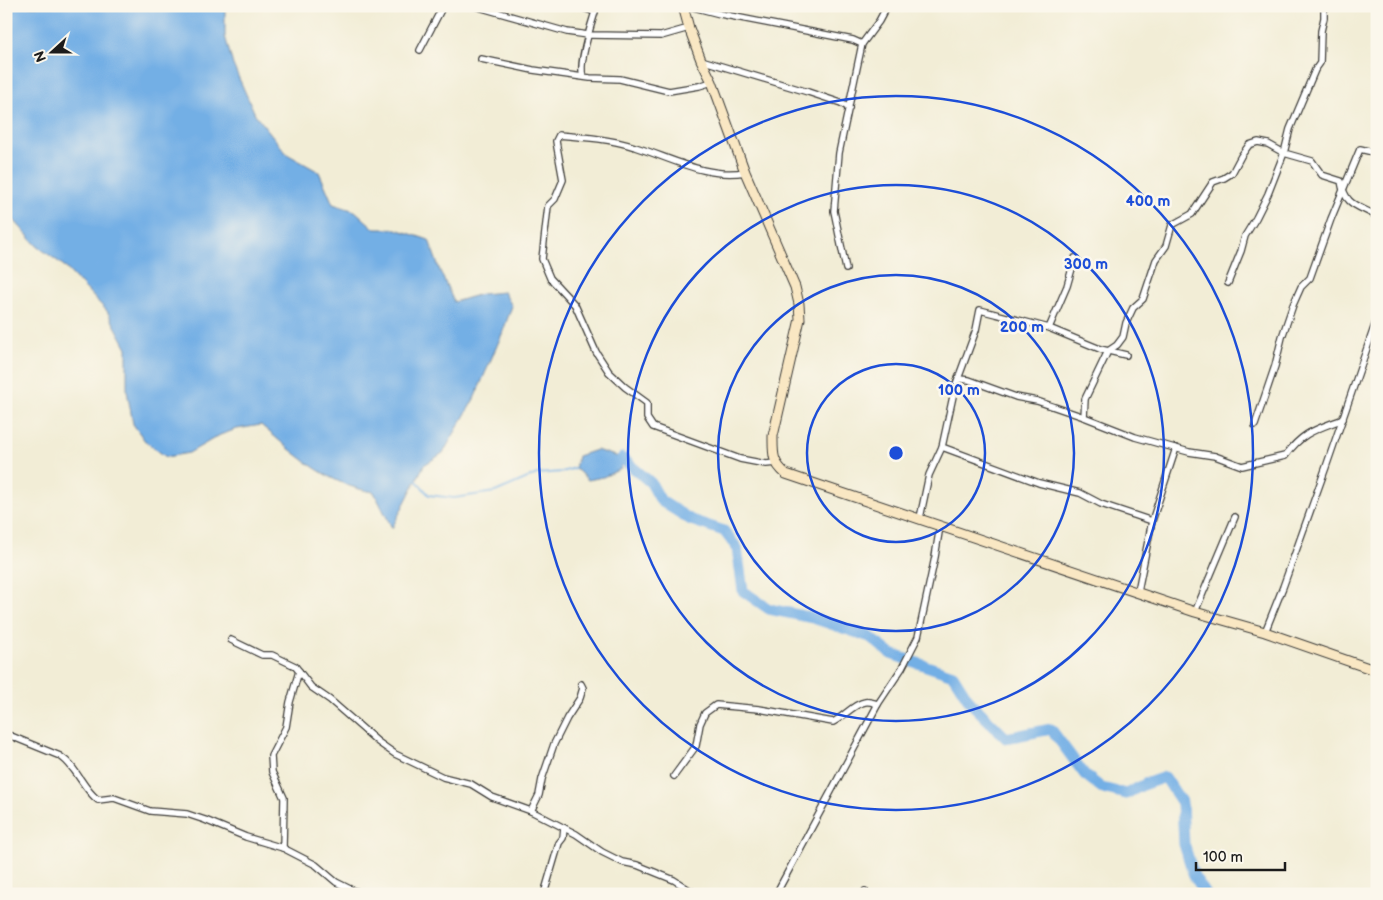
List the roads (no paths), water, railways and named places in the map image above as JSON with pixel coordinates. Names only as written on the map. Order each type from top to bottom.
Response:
[{"type":"street","points":[[420,50],[443,6]]},
{"type":"street","points":[[475,6],[567,32],[588,35],[662,36],[689,28]]},
{"type":"street","points":[[578,6],[595,12],[582,59],[581,71],[583,76]]},
{"type":"street","points":[[683,6],[701,60],[712,82],[745,172],[795,287],[799,304],[800,319],[773,436],[773,454],[776,463],[786,474],[1138,591],[1195,612],[1265,632],[1377,671]]},
{"type":"street","points":[[689,6],[720,14],[852,40],[862,44]]},
{"type":"street","points":[[846,269],[834,211],[839,153],[862,44],[879,21],[887,6]]},
{"type":"street","points":[[1228,283],[1245,236],[1268,194],[1284,153],[1290,129],[1315,70],[1320,63],[1324,6]]},
{"type":"street","points":[[482,59],[533,70],[590,78],[620,79],[669,91],[683,90],[712,82]]},
{"type":"street","points":[[701,60],[808,92],[841,103],[849,108]]},
{"type":"street","points":[[745,172],[731,174],[715,172],[676,163],[634,146],[604,140],[559,135],[556,141],[563,180],[555,199],[548,206],[542,259],[550,278],[575,306],[596,352],[609,372],[625,387],[647,403],[647,418],[653,427],[740,459],[766,464],[776,463]]},
{"type":"street","points":[[1084,416],[1085,399],[1108,351],[1124,337],[1126,323],[1133,308],[1144,299],[1156,260],[1166,246],[1172,225],[1192,214],[1213,182],[1224,178],[1232,172],[1249,145],[1258,142],[1268,144],[1284,153],[1312,161],[1322,175],[1341,181],[1343,193],[1350,203],[1377,216]]},
{"type":"street","points":[[1255,425],[1276,366],[1282,337],[1293,305],[1301,287],[1310,278],[1331,219],[1360,148],[1377,153]]},
{"type":"street","points":[[1049,328],[1067,286],[1075,258]]},
{"type":"street","points":[[920,518],[929,475],[942,446],[956,387],[976,330],[980,310],[1049,328],[1108,351],[1126,355]]},
{"type":"street","points":[[1265,632],[1283,587],[1377,319]]},
{"type":"street","points":[[959,379],[969,380],[1016,397],[1037,401],[1084,416],[1135,437],[1215,456],[1242,466],[1285,456],[1294,444],[1306,434],[1343,419]]},
{"type":"street","points":[[942,446],[1039,483],[1080,493],[1100,504],[1152,521]]},
{"type":"street","points":[[1138,591],[1152,521],[1176,448]]},
{"type":"street","points":[[1195,612],[1235,518]]},
{"type":"street","points":[[776,894],[878,704],[902,668],[918,637],[936,557],[940,526]]},
{"type":"street","points":[[231,640],[262,655],[272,655],[295,666],[312,686],[395,754],[443,777],[471,784],[492,797],[531,811],[622,862],[637,865],[674,880],[691,892],[700,894]]},
{"type":"street","points":[[283,848],[284,798],[272,772],[271,756],[286,727],[290,702],[299,671]]},
{"type":"street","points":[[531,811],[539,795],[542,778],[554,744],[580,698],[583,688],[581,684]]},
{"type":"street","points":[[674,776],[696,746],[700,724],[705,713],[716,706],[759,709],[833,722],[865,702],[878,704]]},
{"type":"street","points":[[6,734],[68,760],[90,794],[98,800],[114,798],[150,811],[187,814],[205,820],[246,837],[283,848],[316,865],[336,882],[352,892],[367,894]]},
{"type":"street","points":[[544,894],[559,843],[563,838],[564,828]]},
{"type":"water","points":[[6,6],[225,6],[225,36],[233,65],[255,114],[287,154],[319,172],[333,204],[355,211],[375,229],[396,229],[429,240],[454,302],[481,294],[504,292],[512,306],[474,399],[443,453],[424,465],[392,528],[374,492],[358,489],[327,476],[299,457],[261,425],[237,429],[220,435],[189,453],[166,457],[145,441],[133,424],[127,391],[127,348],[107,311],[63,265],[37,246],[6,211]]},
{"type":"water","points":[[596,450],[622,458],[621,469],[603,477],[588,480],[575,468],[578,456]]},
{"type":"waterway","points":[[622,458],[651,483],[661,501],[691,520],[724,531],[737,548],[743,591],[769,609],[813,618],[870,637],[891,654],[953,675],[970,702],[1006,738],[1051,729],[1085,775],[1102,788],[1126,794],[1145,784],[1165,777],[1182,803],[1184,844],[1194,876],[1206,894]]},
{"type":"waterway","points":[[416,480],[429,495],[454,498],[495,492],[537,474],[562,472],[575,468]]}]
